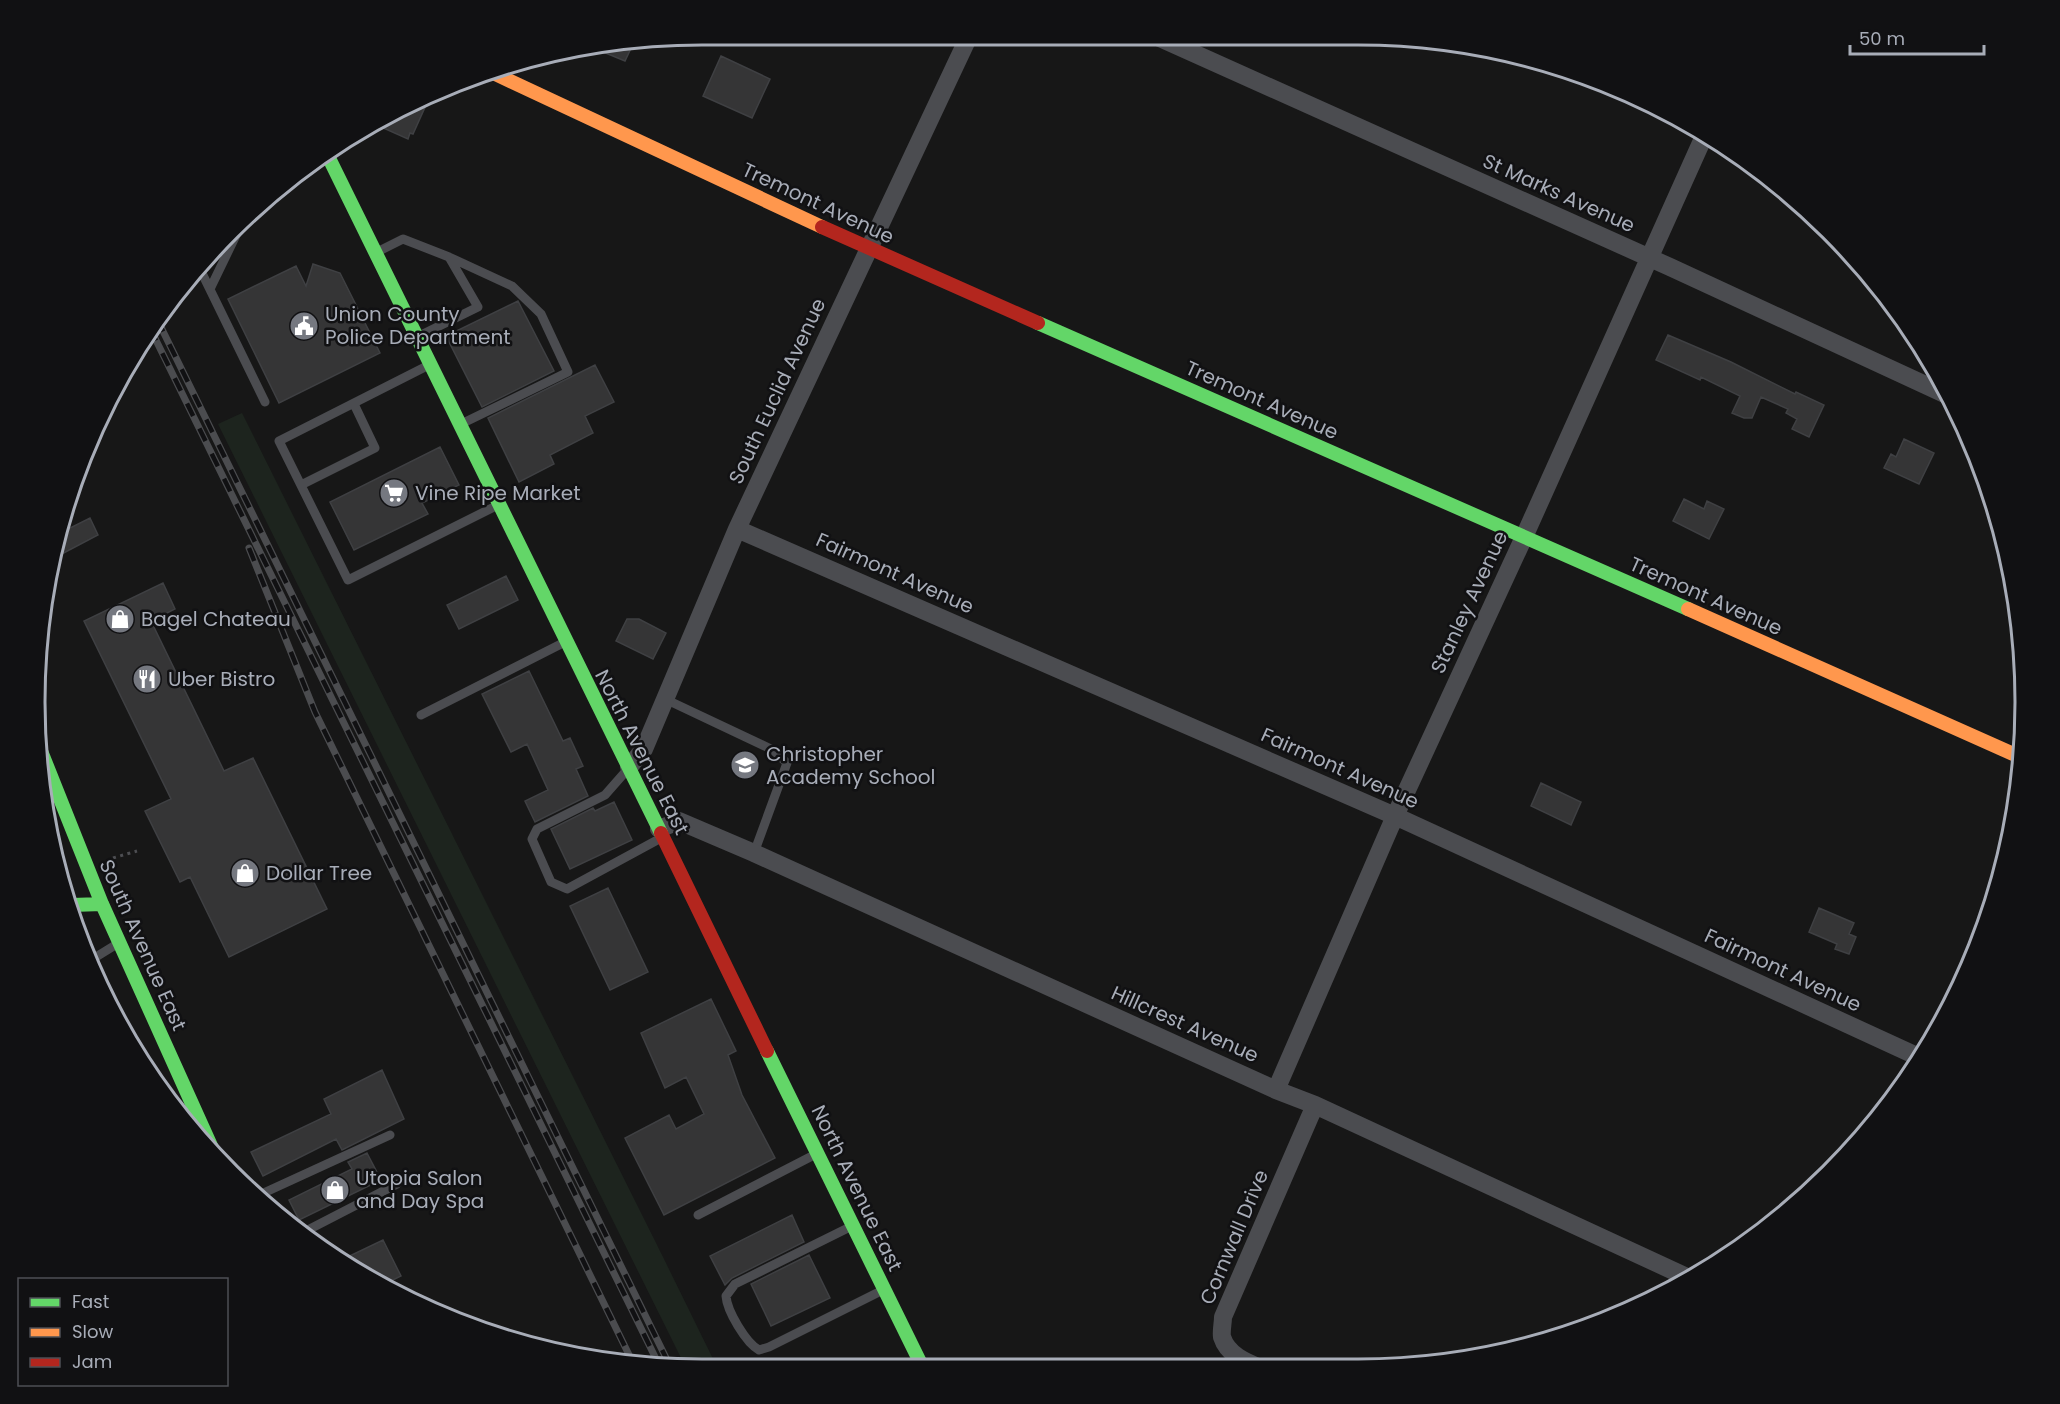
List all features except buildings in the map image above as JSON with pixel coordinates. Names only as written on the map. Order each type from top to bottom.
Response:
[{"type":"main road","name":"Tremont Avenue","points":[[501,77],[869,249],[2013,754]]},
{"type":"main road","name":"North Avenue East","points":[[330,161],[919,1359]]},
{"type":"main road","name":"South Avenue East","points":[[49,771],[102,904],[204,1130]]},
{"type":"main road","points":[[77,905],[102,904]]},
{"type":"street","name":"South Euclid Avenue","points":[[629,768],[644,749],[737,529],[965,45]]},
{"type":"street","name":"St Marks Avenue","points":[[1175,45],[1936,390]]},
{"type":"street","name":"Stanley Avenue","points":[[1276,1090],[1395,816],[1524,537],[1701,142]]},
{"type":"street","name":"Fairmont Avenue","points":[[737,529],[1395,816],[1912,1054]]},
{"type":"street","name":"Hillcrest Avenue","points":[[661,833],[679,821],[1276,1090],[1315,1105],[1680,1274]]},
{"type":"street","name":"Cornwall Drive","points":[[1241,1359],[1230,1350],[1222,1336],[1223,1317],[1315,1105]]},
{"type":"lane","points":[[376,253],[403,239],[512,286],[541,314],[568,372],[459,425]]},
{"type":"lane","points":[[210,289],[233,241]]},
{"type":"lane","points":[[416,337],[478,307],[449,257]]},
{"type":"lane","points":[[203,275],[265,402]]},
{"type":"lane","points":[[429,365],[279,441],[348,580],[498,505]]},
{"type":"lane","points":[[302,485],[375,448],[354,404]]},
{"type":"lane","points":[[421,715],[565,642]]},
{"type":"lane","points":[[664,699],[773,750],[787,763],[754,854]]},
{"type":"lane","points":[[629,768],[605,795],[537,829],[532,839],[551,882],[567,889],[661,833]]},
{"type":"lane","points":[[97,956],[119,942]]},
{"type":"lane","points":[[265,1192],[390,1135]]},
{"type":"lane","points":[[698,1215],[818,1153]]},
{"type":"lane","points":[[310,1229],[397,1184]]},
{"type":"lane","points":[[853,1225],[735,1284],[726,1296],[726,1302],[746,1338],[759,1350],[885,1289]]},
{"type":"path","points":[[113,858],[137,851]]},
{"type":"shaded area","points":[[242,413],[713,1359],[681,1359],[218,424]]},
{"type":"railway","points":[[162,329],[666,1358]]},
{"type":"railway","points":[[155,338],[655,1358]]},
{"type":"railway","points":[[249,548],[315,712],[629,1354]]},
{"type":"traffic: fast","points":[[330,161],[661,833]]},
{"type":"traffic: fast","points":[[1038,323],[1688,609]]},
{"type":"traffic: fast","points":[[49,771],[102,904],[204,1130]]},
{"type":"traffic: fast","points":[[77,905],[102,904]]},
{"type":"traffic: fast","points":[[767,1051],[919,1359]]},
{"type":"traffic: slow","points":[[501,77],[822,227]]},
{"type":"traffic: slow","points":[[1688,609],[2013,754]]},
{"type":"traffic: jam","points":[[822,227],[1038,323]]},
{"type":"traffic: jam","points":[[661,833],[767,1051]]},
{"type":"place","name":"Union County Police Department","points":[[304,326]]},
{"type":"place","name":"Vine Ripe Market","points":[[394,493]]},
{"type":"place","name":"Bagel Chateau","points":[[120,619]]},
{"type":"place","name":"Uber Bistro","points":[[147,679]]},
{"type":"place","name":"Christopher Academy School","points":[[745,765]]},
{"type":"place","name":"Dollar Tree","points":[[245,873]]},
{"type":"place","name":"Utopia Salon and Day Spa","points":[[335,1190]]}]
